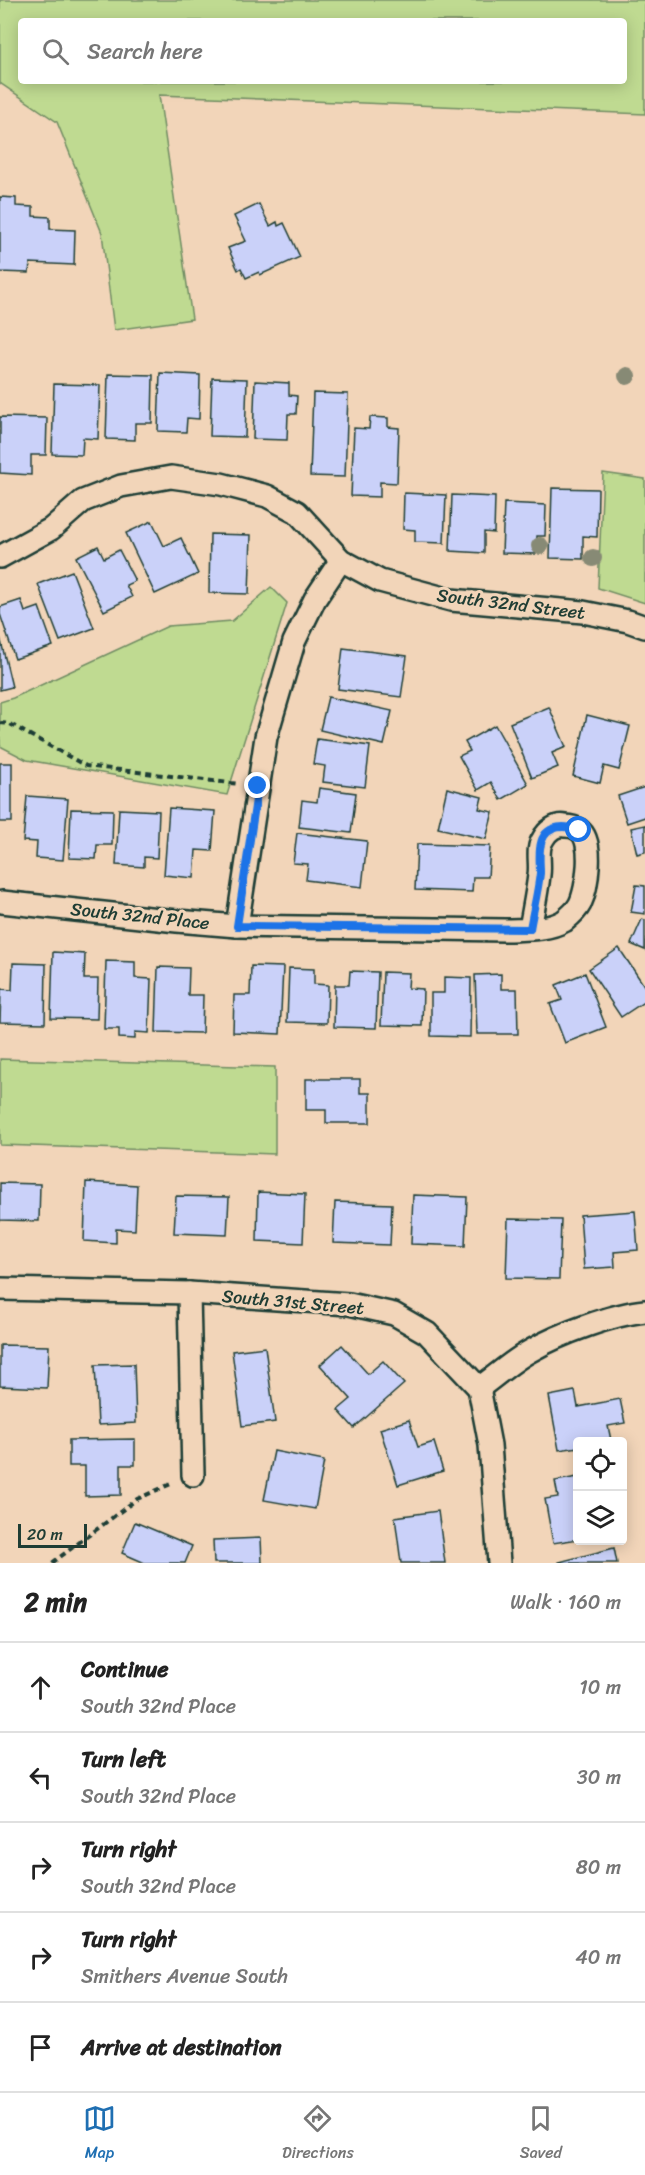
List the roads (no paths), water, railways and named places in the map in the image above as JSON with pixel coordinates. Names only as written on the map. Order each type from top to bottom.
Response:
[{"type":"street","name":"South 32nd Street","points":[[0,557],[51,529],[83,501],[121,486],[171,477],[221,484],[267,496],[297,512],[341,560],[380,581],[451,600],[584,612],[645,627]]},
{"type":"street","points":[[237,926],[266,736],[294,642],[315,598],[341,560]]},
{"type":"street","name":"South 32nd Place","points":[[1,900],[237,926],[530,929],[547,928],[565,920],[579,906],[588,867],[588,848],[585,837],[579,830],[561,825],[550,830],[542,839],[540,873],[530,929]]},
{"type":"street","name":"South 31st Street","points":[[0,1289],[189,1293],[349,1304],[394,1314],[426,1333],[479,1388]]},
{"type":"street","points":[[189,1293],[194,1475]]},
{"type":"street","points":[[499,1563],[490,1444],[479,1388],[531,1350],[577,1330],[626,1313],[645,1311]]}]
